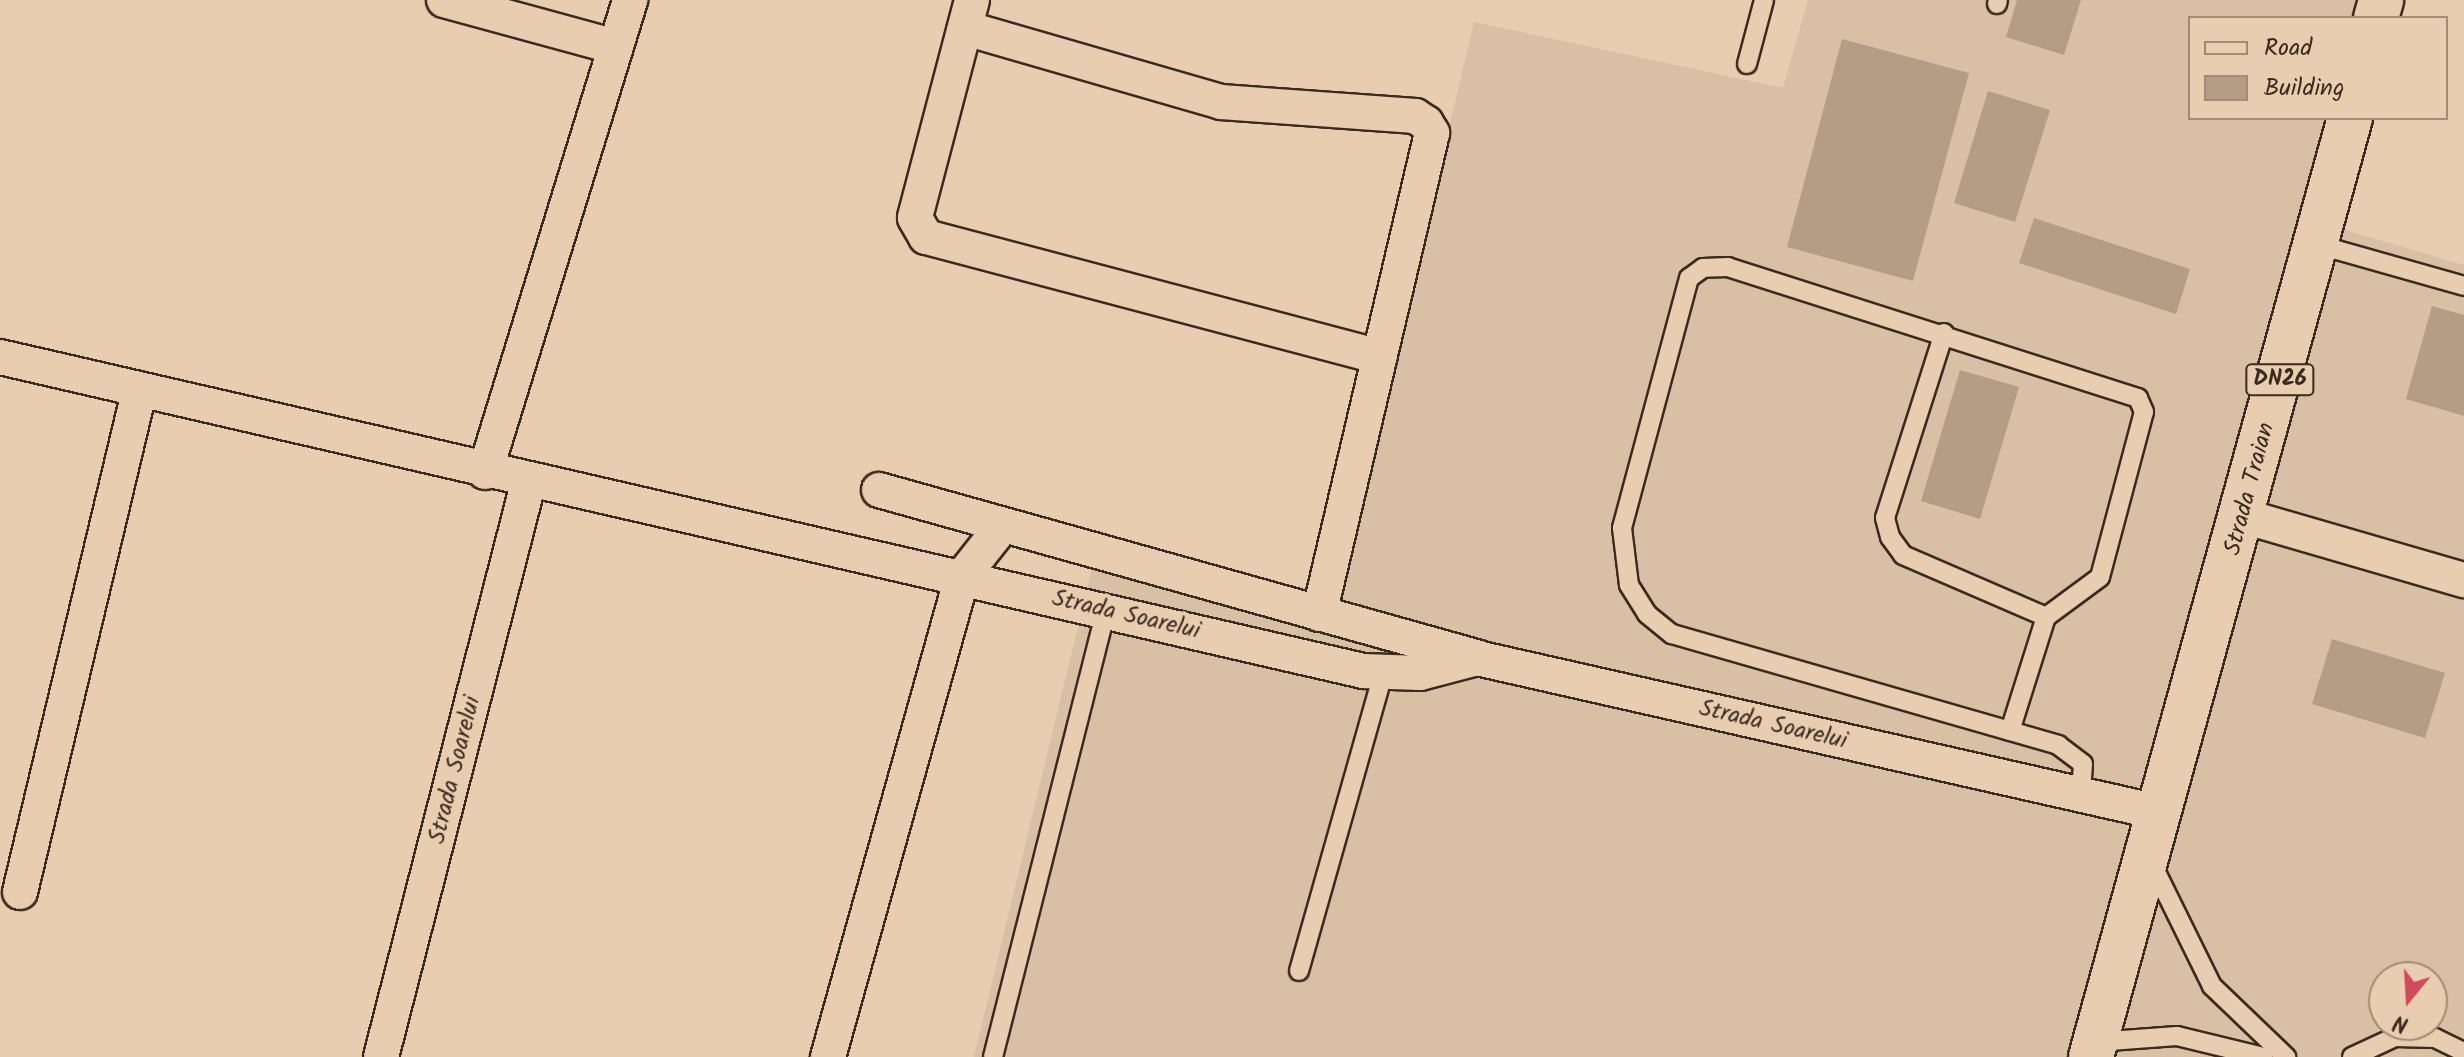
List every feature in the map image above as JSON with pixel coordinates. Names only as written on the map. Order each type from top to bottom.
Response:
[{"type":"main road","name":"Strada Traian","points":[[2150,860],[2349,120]]},
{"type":"main road","name":"DN26","points":[[2100,1052],[2150,860]]},
{"type":"street","points":[[444,0],[616,47]]},
{"type":"street","points":[[485,472],[630,0]]},
{"type":"street","points":[[1319,614],[1432,133],[1426,123],[1415,116],[1221,102],[969,14],[915,218],[926,237],[1379,357]]},
{"type":"street","name":"Strada Soarelui","points":[[0,357],[528,484],[962,577],[1383,674],[1477,658],[2162,813]]},
{"type":"street","points":[[20,892],[139,392]]},
{"type":"street","name":"Strada Soarelui","points":[[381,1057],[528,484]]},
{"type":"street","points":[[879,490],[1477,658]]},
{"type":"street","points":[[2243,516],[2464,580]]},
{"type":"street","points":[[828,1057],[962,577],[1003,525]]},
{"type":"lane","points":[[1747,64],[1764,0]]},
{"type":"lane","points":[[2316,244],[2464,286]]},
{"type":"lane","points":[[2010,731],[2046,617],[2100,577],[2144,412],[2126,388],[1728,267],[1703,268],[1689,278],[1622,528],[1629,585],[1647,614],[1672,634],[2058,745],[2083,764],[2081,795]]},
{"type":"lane","points":[[1944,333],[1885,518],[1890,537],[1903,555],[2046,617]]},
{"type":"lane","points":[[993,1057],[1106,611]]},
{"type":"lane","points":[[1299,971],[1383,674]]},
{"type":"lane","points":[[2150,860],[2212,986],[2286,1057]]},
{"type":"lane","points":[[2100,1052],[2177,1036],[2264,1057]]},
{"type":"lane","points":[[2352,1057],[2395,1037],[2435,1038],[2464,1052]]},
{"type":"shaded area","points":[[1808,0],[2360,0],[2356,16],[2188,16],[2188,120],[2327,120],[2301,217],[2464,265],[2464,1057],[974,1057],[1095,556],[1335,609],[1474,22],[1783,88]]},
{"type":"building","points":[[2017,0],[2081,0],[2064,55],[2006,37]]},
{"type":"building","points":[[1842,39],[1969,73],[1913,281],[1787,247]]},
{"type":"building","points":[[1988,91],[2050,110],[2015,222],[1954,203]]},
{"type":"building","points":[[2034,218],[2190,269],[2176,314],[2019,263]]},
{"type":"building","points":[[2432,306],[2464,315],[2464,416],[2406,399]]},
{"type":"building","points":[[1960,370],[2019,387],[1980,519],[1921,501]]},
{"type":"building","points":[[2332,639],[2445,673],[2425,738],[2312,704]]}]
